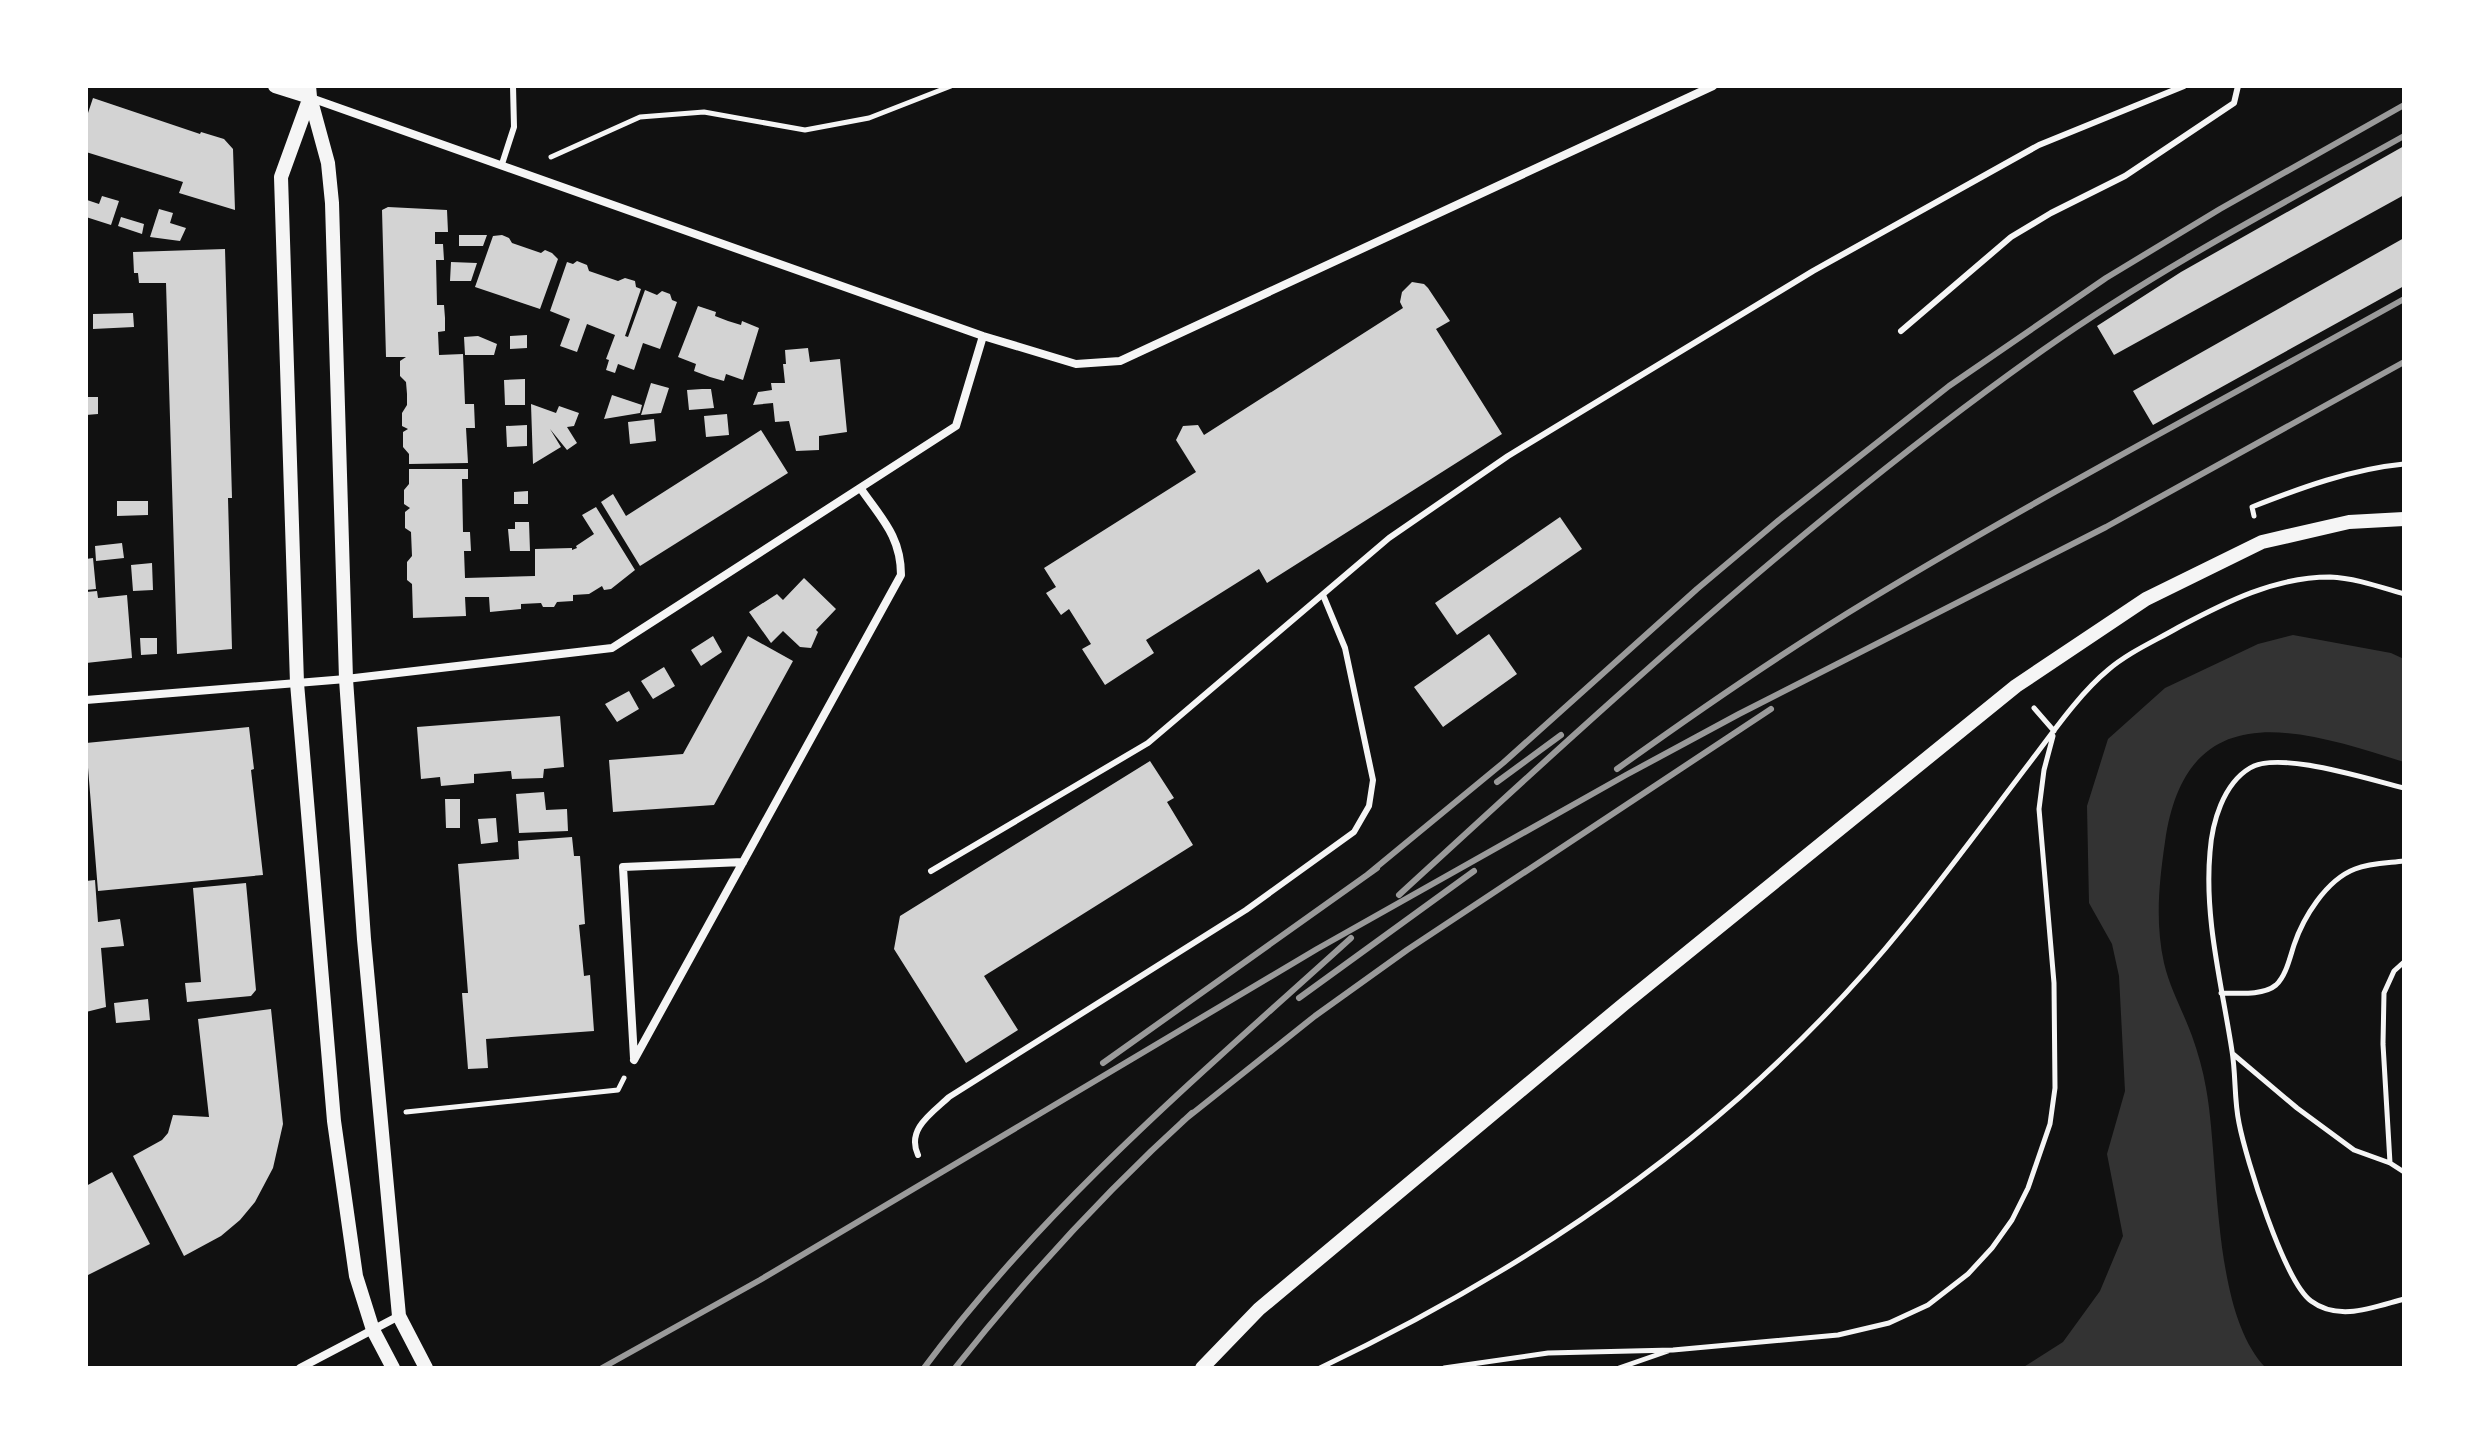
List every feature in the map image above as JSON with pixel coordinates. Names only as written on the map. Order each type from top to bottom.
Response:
[{"type":"street","points":[[275,86],[310,92],[983,336],[1076,364],[1120,361],[1713,86]]},
{"type":"street","points":[[310,92],[328,163],[332,203],[346,679],[380,1115],[399,1316],[426,1368]]},
{"type":"street","points":[[310,92],[281,177],[297,683],[334,1121],[356,1276],[373,1330],[393,1368]]},
{"type":"street","points":[[86,700],[346,679],[612,648],[956,426],[983,336]]},
{"type":"street","points":[[634,1060],[901,575],[901,555],[891,532],[861,489]]},
{"type":"street","points":[[1202,1368],[1259,1309],[1624,1004],[2016,686],[2146,599],[2262,542],[2349,522],[2404,519]]},
{"type":"street","points":[[634,1060],[623,867],[743,862]]},
{"type":"street","points":[[300,1368],[399,1316]]},
{"type":"lane","points":[[502,164],[514,127],[513,86]]},
{"type":"lane","points":[[931,871],[1148,743],[1389,538],[1508,456],[1813,271],[2039,145],[2184,86]]},
{"type":"lane","points":[[1901,331],[2011,237],[2125,176],[2234,103],[2238,86]]},
{"type":"lane","points":[[918,1155],[913,1144],[916,1130],[949,1097],[1246,910],[1354,832],[1369,806],[1373,780],[1345,648],[1323,595]]},
{"type":"path","points":[[521,171],[640,117],[704,112],[805,130],[869,118],[951,86]]},
{"type":"path","points":[[2262,542],[2252,507],[2299,489],[2383,466],[2404,464]]},
{"type":"path","points":[[1320,1368],[1503,1271],[1609,1201],[1738,1098],[1796,1045],[1903,928],[2054,731],[2107,671],[2139,649],[2249,593],[2326,577],[2370,584],[2404,594]]},
{"type":"path","points":[[1444,1368],[1548,1353],[1673,1350],[1808,1339],[1889,1323],[1928,1305],[1968,1274],[2012,1220],[2028,1188],[2050,1124],[2055,1088],[2054,983],[2039,809],[2044,770],[2054,731]]},
{"type":"path","points":[[2404,788],[2286,763],[2254,765],[2241,774],[2221,805],[2210,853],[2215,961],[2233,1054],[2238,1120],[2249,1162],[2293,1280],[2309,1300],[2327,1311],[2347,1313],[2404,1299]]},
{"type":"path","points":[[2221,993],[2258,991],[2276,985],[2283,977],[2296,938],[2311,910],[2334,883],[2354,869],[2404,861]]},
{"type":"path","points":[[2390,1163],[2383,1044],[2384,993],[2394,971],[2404,962]]},
{"type":"path","points":[[2233,1054],[2297,1108],[2354,1150],[2390,1163],[2404,1172]]},
{"type":"path","points":[[380,1115],[618,1090],[634,1060]]},
{"type":"path","points":[[1619,1368],[1673,1350]]},
{"type":"shaded area","points":[[2293,635],[2391,653],[2404,659],[2404,762],[2325,739],[2287,733],[2253,733],[2222,742],[2196,762],[2177,794],[2165,842],[2159,902],[2164,963],[2194,1042],[2205,1081],[2221,1236],[2235,1311],[2248,1343],[2266,1368],[2022,1368],[2063,1342],[2100,1291],[2123,1236],[2107,1154],[2125,1091],[2119,976],[2112,944],[2089,903],[2087,806],[2108,739],[2165,688],[2258,644]]},
{"type":"building","points":[[93,98],[224,139],[233,149],[235,210],[179,193],[183,182],[86,152],[86,119]]},
{"type":"building","points":[[2404,146],[2404,195],[2114,355],[2097,326],[2181,272]]},
{"type":"building","points":[[102,196],[119,201],[111,225],[86,217],[87,200],[99,204]]},
{"type":"building","points":[[388,207],[447,210],[448,232],[435,232],[435,244],[443,244],[444,260],[436,260],[437,305],[444,305],[445,318],[445,331],[438,332],[439,355],[463,354],[465,404],[474,404],[475,428],[466,428],[468,463],[409,464],[409,454],[403,447],[403,432],[408,429],[402,426],[407,394],[406,382],[400,376],[400,361],[406,357],[386,357],[382,210]]},
{"type":"building","points":[[159,209],[173,213],[170,223],[186,228],[180,241],[150,237]]},
{"type":"building","points":[[121,217],[144,224],[142,234],[118,226]]},
{"type":"building","points":[[459,235],[487,235],[483,246],[459,246]]},
{"type":"building","points":[[502,235],[512,243],[541,253],[545,250],[558,259],[540,309],[475,287],[493,236]]},
{"type":"building","points":[[2404,238],[2404,286],[2153,425],[2133,391]]},
{"type":"building","points":[[225,249],[232,498],[228,498],[232,649],[177,654],[166,283],[139,283],[138,273],[134,273],[133,252]]},
{"type":"building","points":[[577,261],[587,265],[589,271],[618,281],[625,278],[635,281],[636,287],[641,289],[625,336],[628,337],[645,290],[657,295],[662,291],[670,294],[672,300],[677,302],[660,349],[643,343],[634,370],[618,364],[615,373],[606,370],[609,360],[606,359],[615,335],[587,324],[577,352],[560,346],[570,319],[550,311],[567,262],[573,264]]},
{"type":"building","points":[[451,262],[477,263],[471,281],[450,281]]},
{"type":"building","points":[[1412,282],[1428,288],[1450,321],[1436,329],[1502,434],[1267,583],[1259,569],[1146,640],[1154,653],[1105,685],[1082,649],[1091,644],[1069,609],[1061,615],[1046,593],[1056,587],[1044,568],[1196,472],[1176,440],[1183,426],[1198,425],[1204,435],[1403,308],[1400,302],[1402,292]]},
{"type":"building","points":[[698,306],[716,312],[715,316],[728,321],[741,325],[742,321],[759,328],[743,380],[726,374],[724,381],[710,377],[694,371],[696,364],[678,357]]},
{"type":"building","points":[[133,313],[134,327],[93,329],[93,314]]},
{"type":"building","points":[[527,335],[527,348],[510,349],[510,336]]},
{"type":"building","points":[[478,336],[497,344],[494,355],[465,355],[464,337]]},
{"type":"building","points":[[808,348],[810,362],[840,359],[847,432],[819,436],[819,450],[796,451],[789,421],[775,422],[773,403],[753,405],[758,392],[772,390],[771,383],[785,383],[785,350]]},
{"type":"building","points":[[525,379],[525,405],[505,405],[504,380]]},
{"type":"building","points":[[651,383],[669,388],[661,413],[641,415]]},
{"type":"building","points":[[711,389],[714,408],[689,410],[687,390]]},
{"type":"building","points":[[612,395],[642,405],[640,413],[604,419]]},
{"type":"building","points":[[86,397],[98,397],[98,414],[86,415]]},
{"type":"building","points":[[531,404],[556,413],[559,406],[579,413],[574,426],[567,427],[577,443],[567,450],[550,429],[561,447],[533,464]]},
{"type":"building","points":[[727,414],[729,435],[706,437],[704,416]]},
{"type":"building","points":[[654,419],[656,441],[630,444],[628,422]]},
{"type":"building","points":[[527,425],[527,446],[507,447],[506,426]]},
{"type":"building","points":[[761,430],[788,473],[640,566],[601,502],[613,494],[626,516]]},
{"type":"building","points":[[409,469],[468,469],[468,479],[462,479],[463,532],[470,532],[471,551],[464,551],[465,578],[535,576],[535,549],[577,548],[594,534],[582,515],[596,507],[635,570],[611,589],[604,590],[602,586],[589,594],[573,595],[573,601],[557,602],[554,607],[543,607],[541,603],[521,604],[521,609],[490,612],[489,597],[465,597],[466,616],[413,618],[412,584],[407,580],[407,562],[412,556],[411,532],[405,528],[405,512],[410,508],[404,504]]},
{"type":"building","points":[[528,491],[528,504],[514,504],[514,492]]},
{"type":"building","points":[[117,501],[148,501],[148,515],[117,516]]},
{"type":"building","points":[[1560,517],[1582,549],[1457,635],[1435,603]]},
{"type":"building","points":[[515,522],[529,522],[530,551],[510,551],[508,529],[515,529]]},
{"type":"building","points":[[122,543],[124,558],[96,561],[95,546]]},
{"type":"building","points":[[93,558],[96,589],[86,590],[86,559]]},
{"type":"building","points":[[152,563],[153,590],[133,591],[131,565]]},
{"type":"building","points":[[804,578],[836,609],[816,630],[818,632],[811,648],[800,647],[783,631],[771,643],[749,612],[777,594],[783,600]]},
{"type":"building","points":[[97,591],[98,598],[127,595],[132,658],[86,663],[86,592]]},
{"type":"building","points":[[1489,634],[1517,674],[1443,727],[1414,687]]},
{"type":"building","points":[[713,636],[722,652],[701,666],[691,650]]},
{"type":"building","points":[[748,636],[793,661],[714,805],[613,812],[609,760],[683,754]]},
{"type":"building","points":[[140,638],[157,638],[157,654],[141,655]]},
{"type":"building","points":[[664,667],[675,686],[653,699],[641,681]]},
{"type":"building","points":[[629,691],[639,709],[617,722],[605,704]]},
{"type":"building","points":[[560,716],[564,767],[544,769],[543,778],[512,779],[511,771],[474,774],[474,783],[441,786],[440,777],[421,779],[417,727]]},
{"type":"building","points":[[249,727],[263,875],[98,891],[86,743]]},
{"type":"building","points":[[1150,761],[1174,798],[1167,802],[1193,845],[984,976],[1018,1030],[966,1063],[894,949],[900,916]]},
{"type":"building","points":[[544,792],[546,810],[567,809],[568,831],[519,833],[516,794]]},
{"type":"building","points":[[445,799],[460,799],[460,828],[446,828]]},
{"type":"building","points":[[496,818],[498,842],[481,844],[478,819]]},
{"type":"building","points":[[572,837],[574,856],[580,856],[585,924],[579,925],[584,976],[590,975],[594,1031],[486,1039],[488,1068],[468,1069],[462,993],[468,993],[458,864],[519,859],[518,841]]},
{"type":"building","points":[[95,880],[98,922],[120,919],[124,946],[101,948],[106,1007],[86,1012],[86,881]]},
{"type":"building","points":[[246,883],[256,990],[251,996],[187,1002],[185,983],[201,982],[193,888]]},
{"type":"building","points":[[148,999],[150,1020],[116,1023],[114,1003]]},
{"type":"building","points":[[271,1009],[283,1124],[273,1168],[255,1202],[240,1220],[221,1236],[184,1256],[133,1156],[162,1140],[168,1133],[173,1115],[209,1117],[198,1019]]},
{"type":"building","points":[[112,1172],[150,1244],[86,1276],[86,1186]]},
{"type":"railway","points":[[1367,875],[1503,763],[1779,520],[1949,386],[2106,278],[2220,209],[2404,105]]},
{"type":"railway","points":[[1399,895],[1713,612],[1958,412],[2043,350],[2131,292],[2404,136]]},
{"type":"railway","points":[[1617,769],[1742,682],[1869,600],[2068,485],[2404,299]]},
{"type":"railway","points":[[602,1368],[760,1280],[1317,949],[1626,775],[2106,527],[2404,362]]},
{"type":"railway","points":[[1183,1121],[1315,1016],[1407,950],[1771,709]]},
{"type":"railway","points":[[1497,782],[1561,735]]},
{"type":"railway","points":[[1103,1063],[1377,868]]},
{"type":"railway","points":[[1299,998],[1474,871]]},
{"type":"railway","points":[[924,1368],[971,1308],[1073,1196],[1127,1142],[1351,938]]},
{"type":"railway","points":[[955,1368],[1068,1236],[1192,1113]]}]
